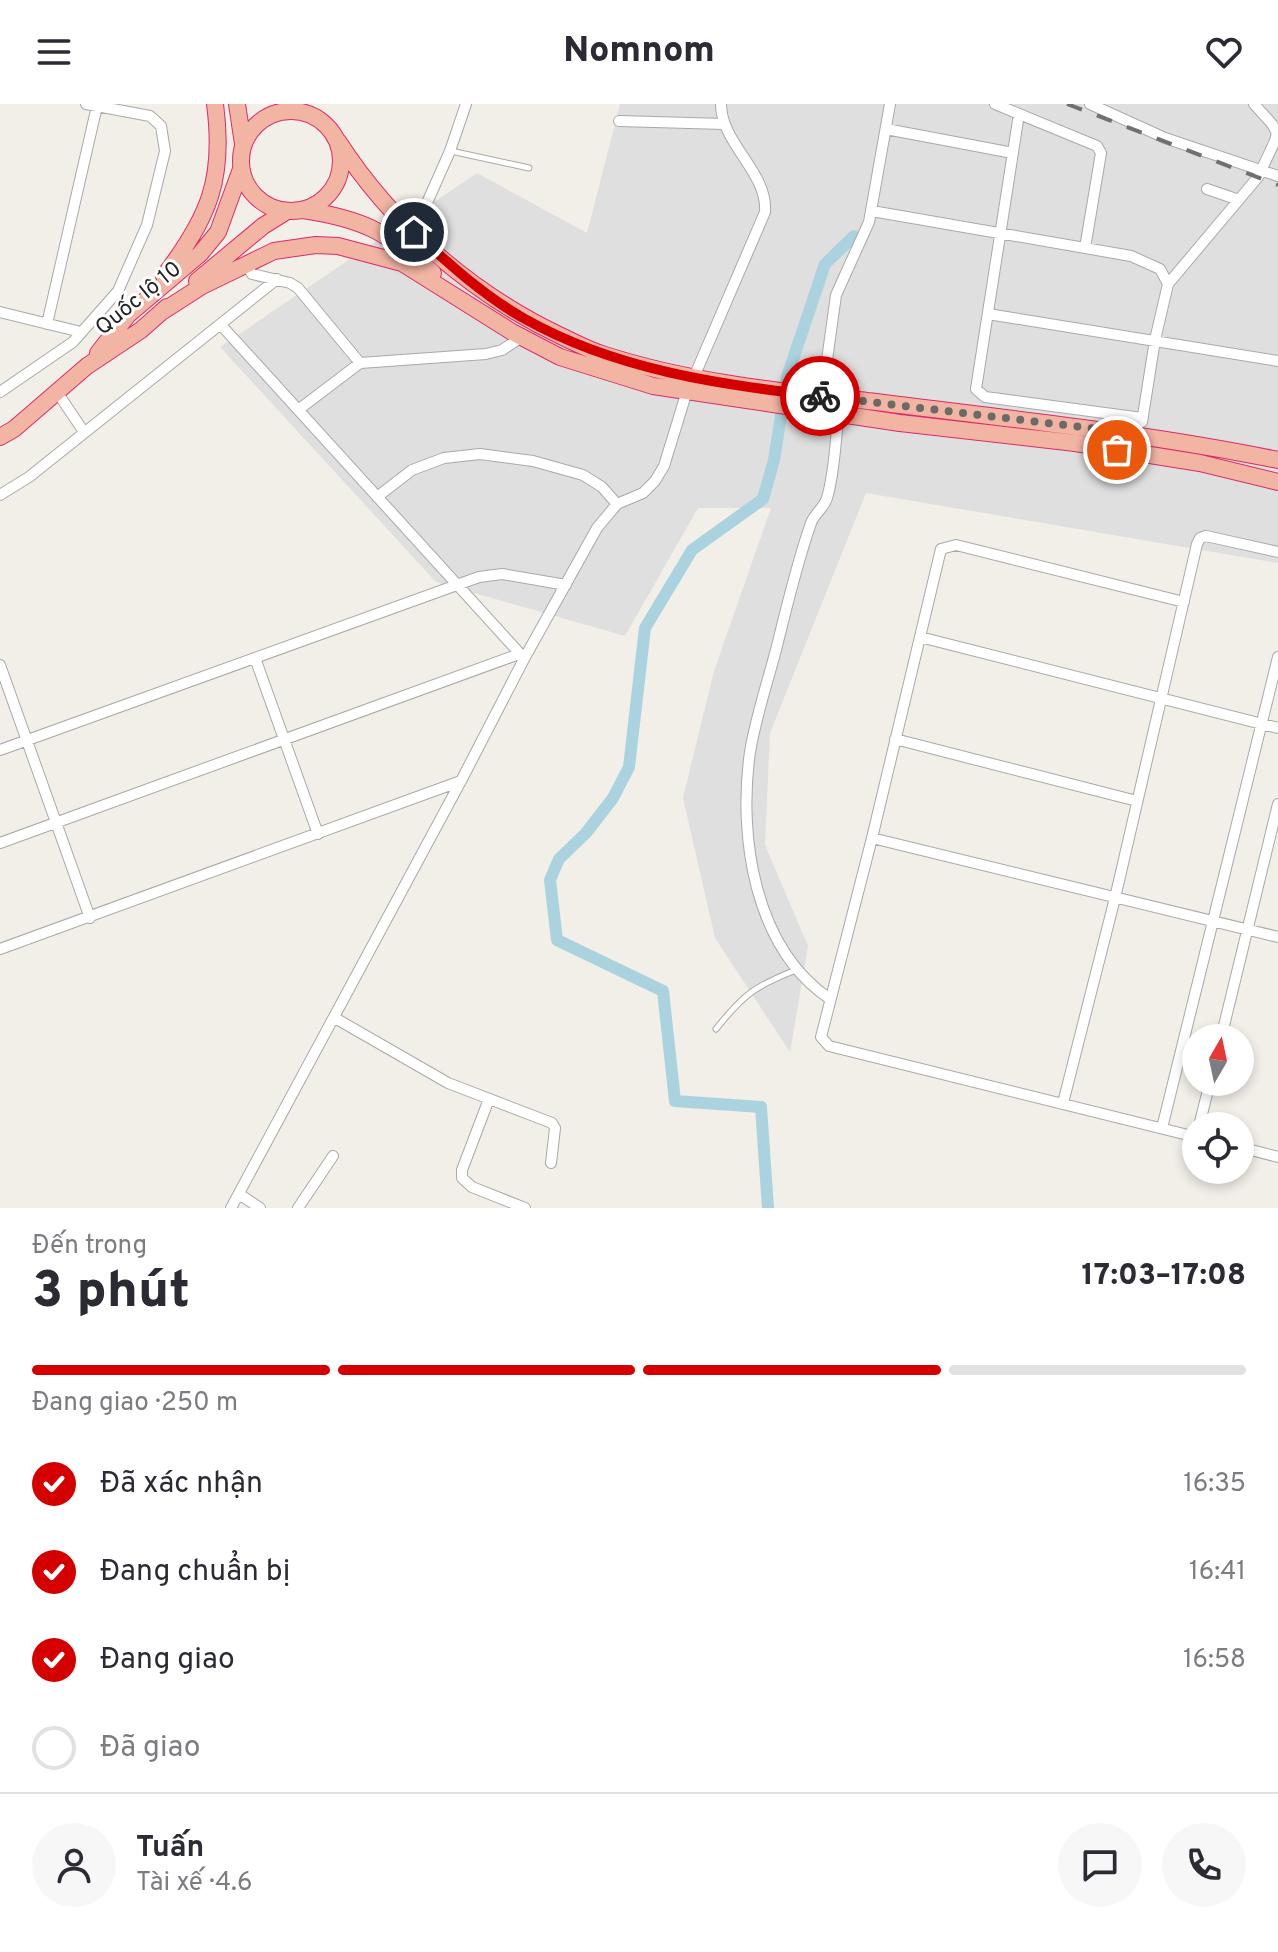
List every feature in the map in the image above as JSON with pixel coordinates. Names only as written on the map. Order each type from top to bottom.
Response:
[{"type":"highway","name":"Quốc lộ 10","points":[[146,300],[193,236],[210,200],[220,136],[215,104]]},
{"type":"highway","points":[[237,104],[243,144],[241,169],[252,193],[262,202],[339,215],[374,227],[398,242],[474,308]]},
{"type":"highway","points":[[304,104],[330,128],[369,186],[388,208],[465,278],[524,319],[600,354],[690,384],[796,400],[839,413],[1075,443],[1200,463],[1278,482]]},
{"type":"highway","points":[[243,144],[261,119],[275,112],[306,112],[320,119]]},
{"type":"highway","points":[[295,210],[316,205],[337,184],[342,170],[338,141]]},
{"type":"highway","name":"Quốc lộ 10","points":[[87,366],[128,315],[200,254],[218,232],[241,169]]},
{"type":"highway","name":"Quốc lộ 10","points":[[87,366],[141,330],[263,226],[295,210]]},
{"type":"highway","points":[[160,313],[202,286],[274,251],[316,245],[370,252],[402,263],[560,357],[653,386],[690,384]]},
{"type":"highway","points":[[0,437],[14,429],[87,366]]},
{"type":"highway","points":[[796,400],[822,396],[1141,426],[1278,460]]},
{"type":"highway","points":[[1138,454],[1141,426]]},
{"type":"street","points":[[414,232],[450,151],[466,104]]},
{"type":"street","points":[[231,1208],[461,781],[522,656],[597,528],[617,504],[643,493],[664,466],[690,384],[765,212],[766,202],[762,191],[724,124],[721,104]]},
{"type":"street","points":[[822,396],[836,295],[872,211],[890,104]]},
{"type":"street","points":[[995,104],[1092,142],[1101,153],[1085,248]]},
{"type":"street","points":[[1090,104],[1165,138],[1278,176]]},
{"type":"street","points":[[1019,114],[976,383],[978,393],[985,397],[1141,426],[1168,284],[1262,169],[1277,133],[1254,104]]},
{"type":"street","points":[[0,392],[73,342],[118,291],[147,225],[165,151],[161,126],[150,116],[91,105],[47,324]]},
{"type":"street","points":[[619,121],[724,124]]},
{"type":"street","points":[[886,129],[1013,153]]},
{"type":"street","points":[[1207,189],[1239,200]]},
{"type":"street","points":[[872,211],[1145,261],[1160,269],[1168,284]]},
{"type":"street","points":[[245,263],[252,274],[277,279],[298,288],[360,363]]},
{"type":"street","points":[[0,495],[29,477],[277,279]]},
{"type":"street","points":[[0,312],[81,332]]},
{"type":"street","points":[[988,314],[1278,361]]},
{"type":"street","points":[[221,325],[522,656]]},
{"type":"street","points":[[298,410],[360,363],[486,354],[502,350],[522,337]]},
{"type":"street","points":[[57,392],[84,432]]},
{"type":"street","points":[[830,999],[808,984],[796,970],[767,917],[749,848],[747,781],[751,749],[794,579],[812,518],[827,499],[839,413]]},
{"type":"street","points":[[377,497],[412,470],[444,458],[480,454],[533,461],[583,475],[602,487],[617,504]]},
{"type":"street","points":[[1063,1103],[1200,538],[1206,536],[1278,552]]},
{"type":"street","points":[[1182,1133],[829,1046],[821,1037],[941,549],[951,545],[1184,602]]},
{"type":"street","points":[[0,750],[479,577],[502,574],[566,585]]},
{"type":"street","points":[[920,637],[1278,728]]},
{"type":"street","points":[[0,843],[522,656]]},
{"type":"street","points":[[1162,1128],[1278,657]]},
{"type":"street","points":[[255,658],[318,834]]},
{"type":"street","points":[[0,665],[90,918]]},
{"type":"street","points":[[895,739],[1137,801]]},
{"type":"street","points":[[0,949],[461,781]]},
{"type":"street","points":[[1224,1024],[1247,929],[1273,842],[1278,804]]},
{"type":"street","points":[[872,838],[1278,937]]},
{"type":"street","points":[[335,1018],[448,1083],[552,1123],[555,1128],[551,1163]]},
{"type":"street","points":[[489,1099],[462,1170],[462,1178],[472,1187],[506,1205],[525,1208]]},
{"type":"street","points":[[1254,1151],[1278,1157]]},
{"type":"street","points":[[298,1208],[333,1156]]},
{"type":"street","points":[[239,1194],[260,1208]]},
{"type":"lane","points":[[450,151],[529,168]]},
{"type":"lane","points":[[716,1029],[735,1005],[760,984],[796,970]]},
{"type":"shaded area","points":[[620,104],[1278,104],[1278,563],[866,493],[770,733],[765,845],[808,946],[790,1052],[715,938],[683,798],[714,671],[771,508],[698,508],[625,636],[436,582],[220,347],[477,173],[587,233]]},
{"type":"waterway","points":[[768,1208],[761,1107],[675,1101],[663,991],[557,940],[550,880],[559,859],[586,833],[613,798],[629,767],[645,628],[692,550],[763,499],[774,460],[787,377],[825,264],[854,236]]},
{"type":"railway","points":[[1067,104],[1278,185]]},
{"type":"way so far","points":[[820,396],[1140,434],[1138,454],[1117,450]]},
{"type":"route","points":[[414,232],[465,278],[524,319],[600,354],[670,372],[820,396]]}]
